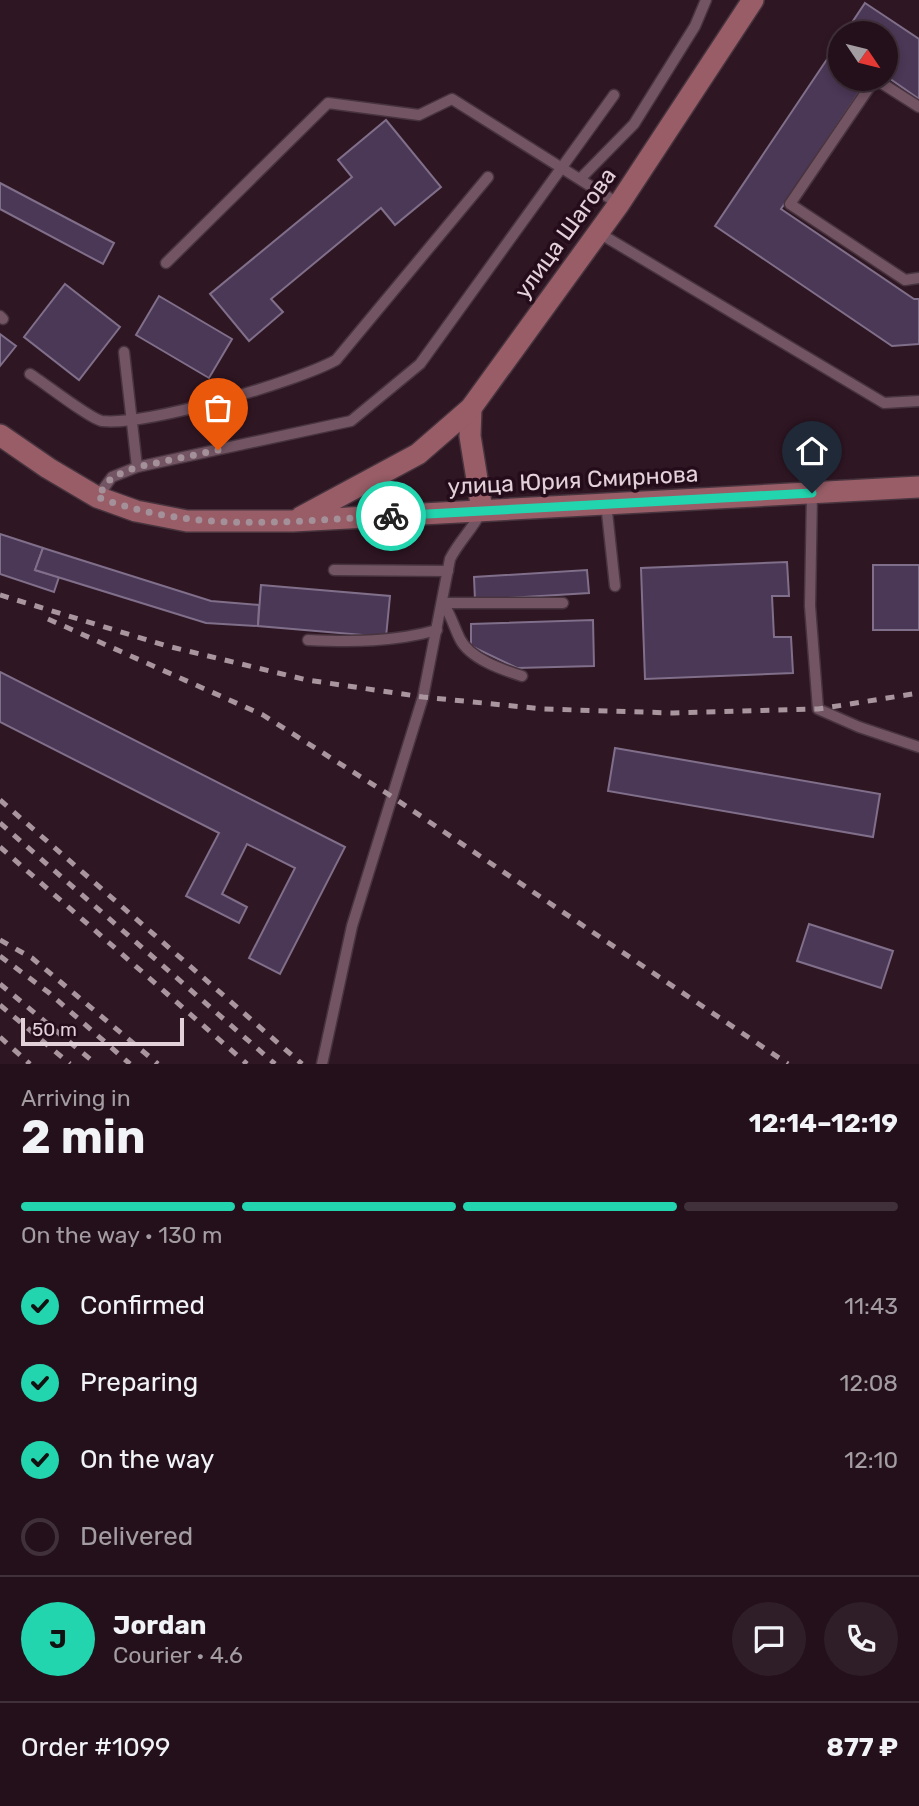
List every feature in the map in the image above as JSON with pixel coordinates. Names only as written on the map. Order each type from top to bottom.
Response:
[{"type":"main road","name":"улица Шагова","points":[[293,521],[360,488],[418,454],[471,408],[599,233],[753,0]]},
{"type":"main road","points":[[471,408],[470,436],[482,510]]},
{"type":"main road","name":"улица Юрия Смирнова","points":[[2,441],[97,497],[136,511],[187,521],[293,521],[919,487]]},
{"type":"lane","points":[[580,180],[634,124],[695,26],[706,0]]},
{"type":"lane","points":[[919,107],[875,79],[790,204],[905,280],[919,278]]},
{"type":"lane","points":[[97,497],[112,477],[137,467],[351,421],[420,364],[614,95]]},
{"type":"lane","points":[[166,263],[328,103],[419,116],[452,99],[619,204]]},
{"type":"lane","points":[[30,374],[100,421],[132,418],[206,404],[316,371],[336,360],[488,177]]},
{"type":"lane","points":[[599,233],[884,403],[919,401]]},
{"type":"lane","points":[[124,352],[137,467]]},
{"type":"lane","points":[[812,493],[810,606],[818,709],[859,727],[919,747]]},
{"type":"lane","points":[[606,503],[615,586]]},
{"type":"lane","points":[[321,1064],[352,926],[391,796],[413,734],[448,571],[457,544],[472,531],[482,510]]},
{"type":"lane","points":[[334,570],[448,571]]},
{"type":"lane","points":[[443,603],[563,603]]},
{"type":"lane","points":[[443,603],[453,619],[461,642],[492,665],[522,676]]},
{"type":"lane","points":[[308,640],[366,642],[405,639],[437,630]]},
{"type":"building","points":[[865,3],[892,21],[853,21]]},
{"type":"building","points":[[898,25],[919,39],[919,99],[898,84]]},
{"type":"building","points":[[828,58],[828,91],[860,91],[781,209],[914,299],[919,299],[919,344],[892,346],[715,226]]},
{"type":"building","points":[[386,120],[441,187],[395,225],[381,208],[271,299],[283,312],[249,341],[210,294],[352,177],[338,160]]},
{"type":"building","points":[[0,183],[114,243],[103,264],[0,209]]},
{"type":"building","points":[[65,284],[120,327],[79,380],[24,337]]},
{"type":"building","points":[[159,296],[232,339],[209,378],[136,335]]},
{"type":"building","points":[[0,334],[16,346],[0,366]]},
{"type":"building","points":[[0,534],[43,548],[35,570],[59,577],[54,592],[0,574]]},
{"type":"building","points":[[43,548],[211,601],[259,605],[258,626],[206,623],[35,570]]},
{"type":"building","points":[[787,562],[789,596],[772,596],[774,637],[791,637],[793,673],[645,679],[641,568]]},
{"type":"building","points":[[873,565],[919,565],[919,630],[873,630]]},
{"type":"building","points":[[587,570],[589,593],[475,600],[474,577]]},
{"type":"building","points":[[261,585],[390,596],[386,637],[258,626]]},
{"type":"building","points":[[593,620],[594,666],[517,668],[471,646],[471,624]]},
{"type":"building","points":[[0,672],[345,847],[280,974],[249,958],[295,868],[247,844],[222,894],[247,907],[239,923],[186,896],[219,833],[0,722]]},
{"type":"building","points":[[615,748],[880,794],[873,837],[608,791]]},
{"type":"building","points":[[809,924],[893,951],[881,988],[797,961]]},
{"type":"railway","points":[[0,595],[167,646],[307,680],[423,697],[543,709],[673,713],[818,709],[919,693]]},
{"type":"railway","points":[[48,619],[263,715],[391,796],[788,1064]]},
{"type":"railway","points":[[0,800],[302,1064]]},
{"type":"railway","points":[[0,823],[275,1064]]},
{"type":"railway","points":[[0,847],[247,1064]]},
{"type":"railway","points":[[0,940],[32,958],[158,1064]]},
{"type":"railway","points":[[0,956],[48,992],[130,1064]]},
{"type":"railway","points":[[0,984],[96,1064]]},
{"type":"railway","points":[[0,1005],[70,1064]]},
{"type":"railway","points":[[0,1037],[30,1064]]},
{"type":"way so far","points":[[218,450],[137,467],[112,477],[97,497],[136,511],[187,521],[236,523],[391,516]]},
{"type":"route","points":[[391,516],[812,493]]}]
